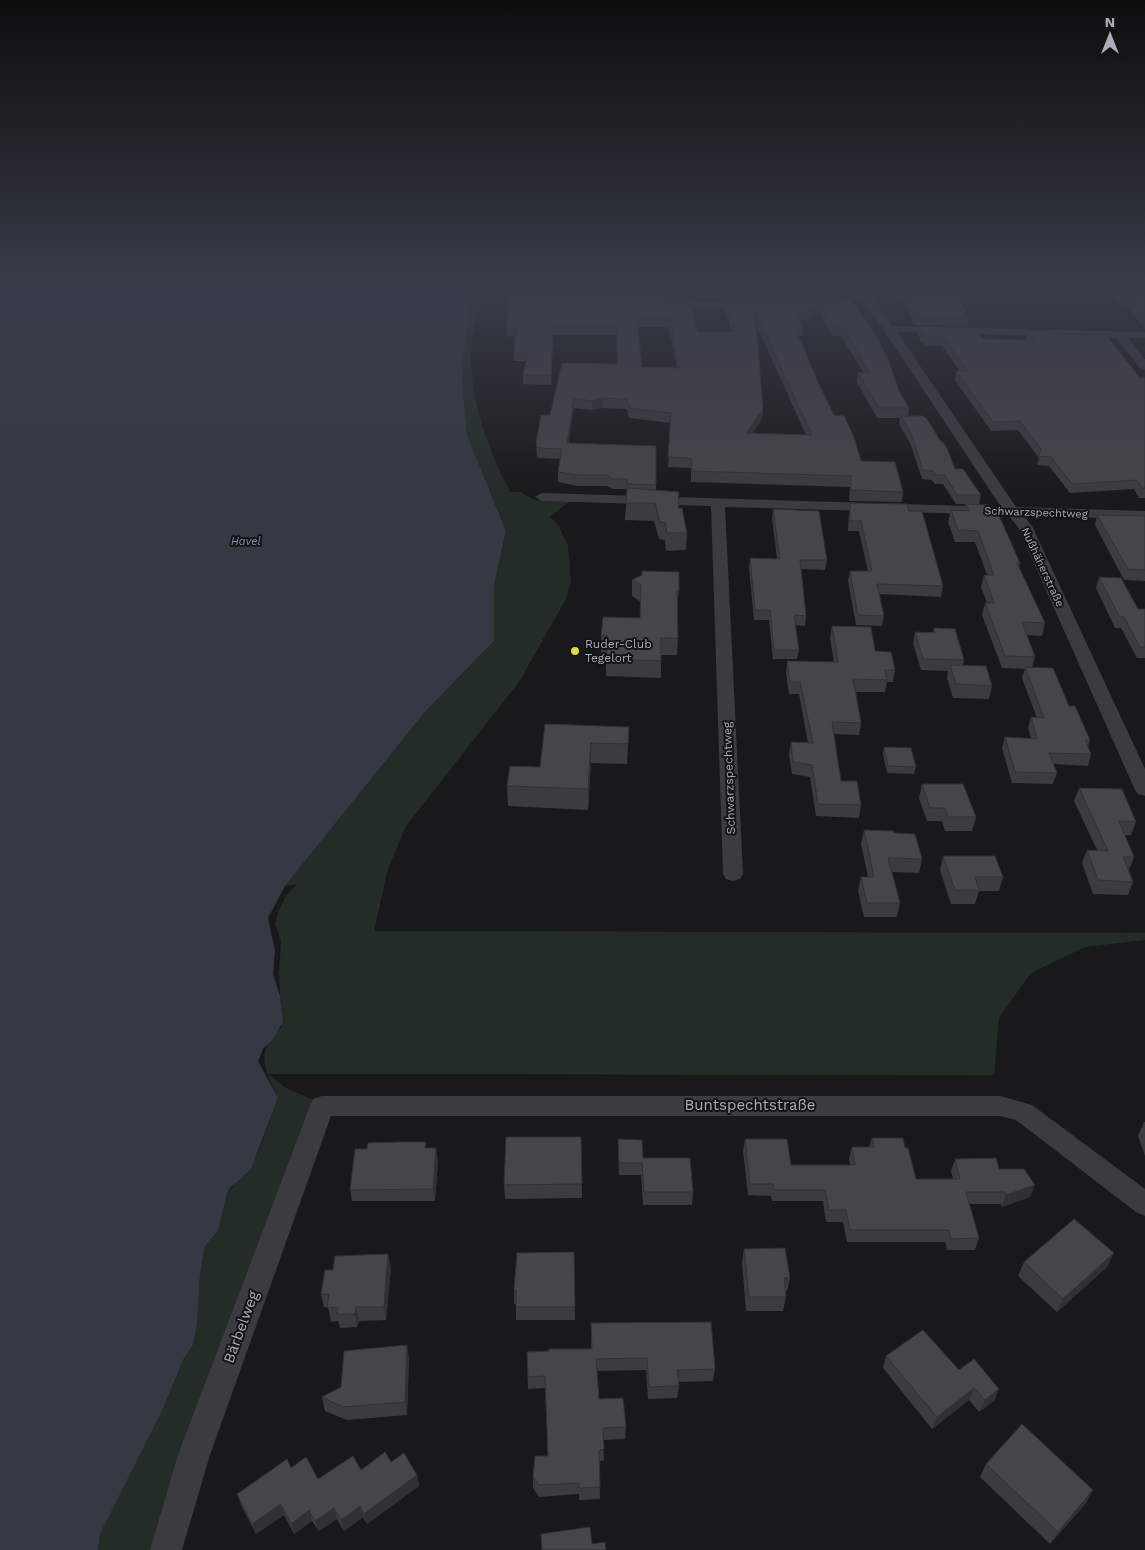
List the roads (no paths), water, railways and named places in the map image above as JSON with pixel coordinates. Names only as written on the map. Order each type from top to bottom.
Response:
[{"type":"street","name":"Nußhäherstraße","points":[[909,359],[1004,501],[1025,526],[1145,790]]},
{"type":"street","name":"Schwarzspechtweg","points":[[542,497],[1145,515]]},
{"type":"street","name":"Schwarzspechtweg","points":[[718,502],[733,874]]},
{"type":"street","name":"Buntspechtstraße","points":[[322,1106],[1000,1106],[1023,1112],[1145,1204]]},
{"type":"street","name":"Bärbelweg","points":[[166,1550],[194,1455],[322,1106]]},
{"type":"water","name":"Havel","points":[[0,359],[463,359],[462,381],[467,435],[506,531],[494,586],[494,641],[425,712],[285,886],[268,918],[275,951],[273,974],[280,996],[283,1022],[273,1039],[263,1049],[258,1061],[278,1098],[251,1169],[230,1188],[218,1231],[205,1246],[200,1275],[197,1325],[193,1345],[183,1360],[162,1411],[100,1534],[98,1550],[0,1550]]},
{"type":"place","name":"Ruder-Club Tegelort","points":[[575,651]]}]
